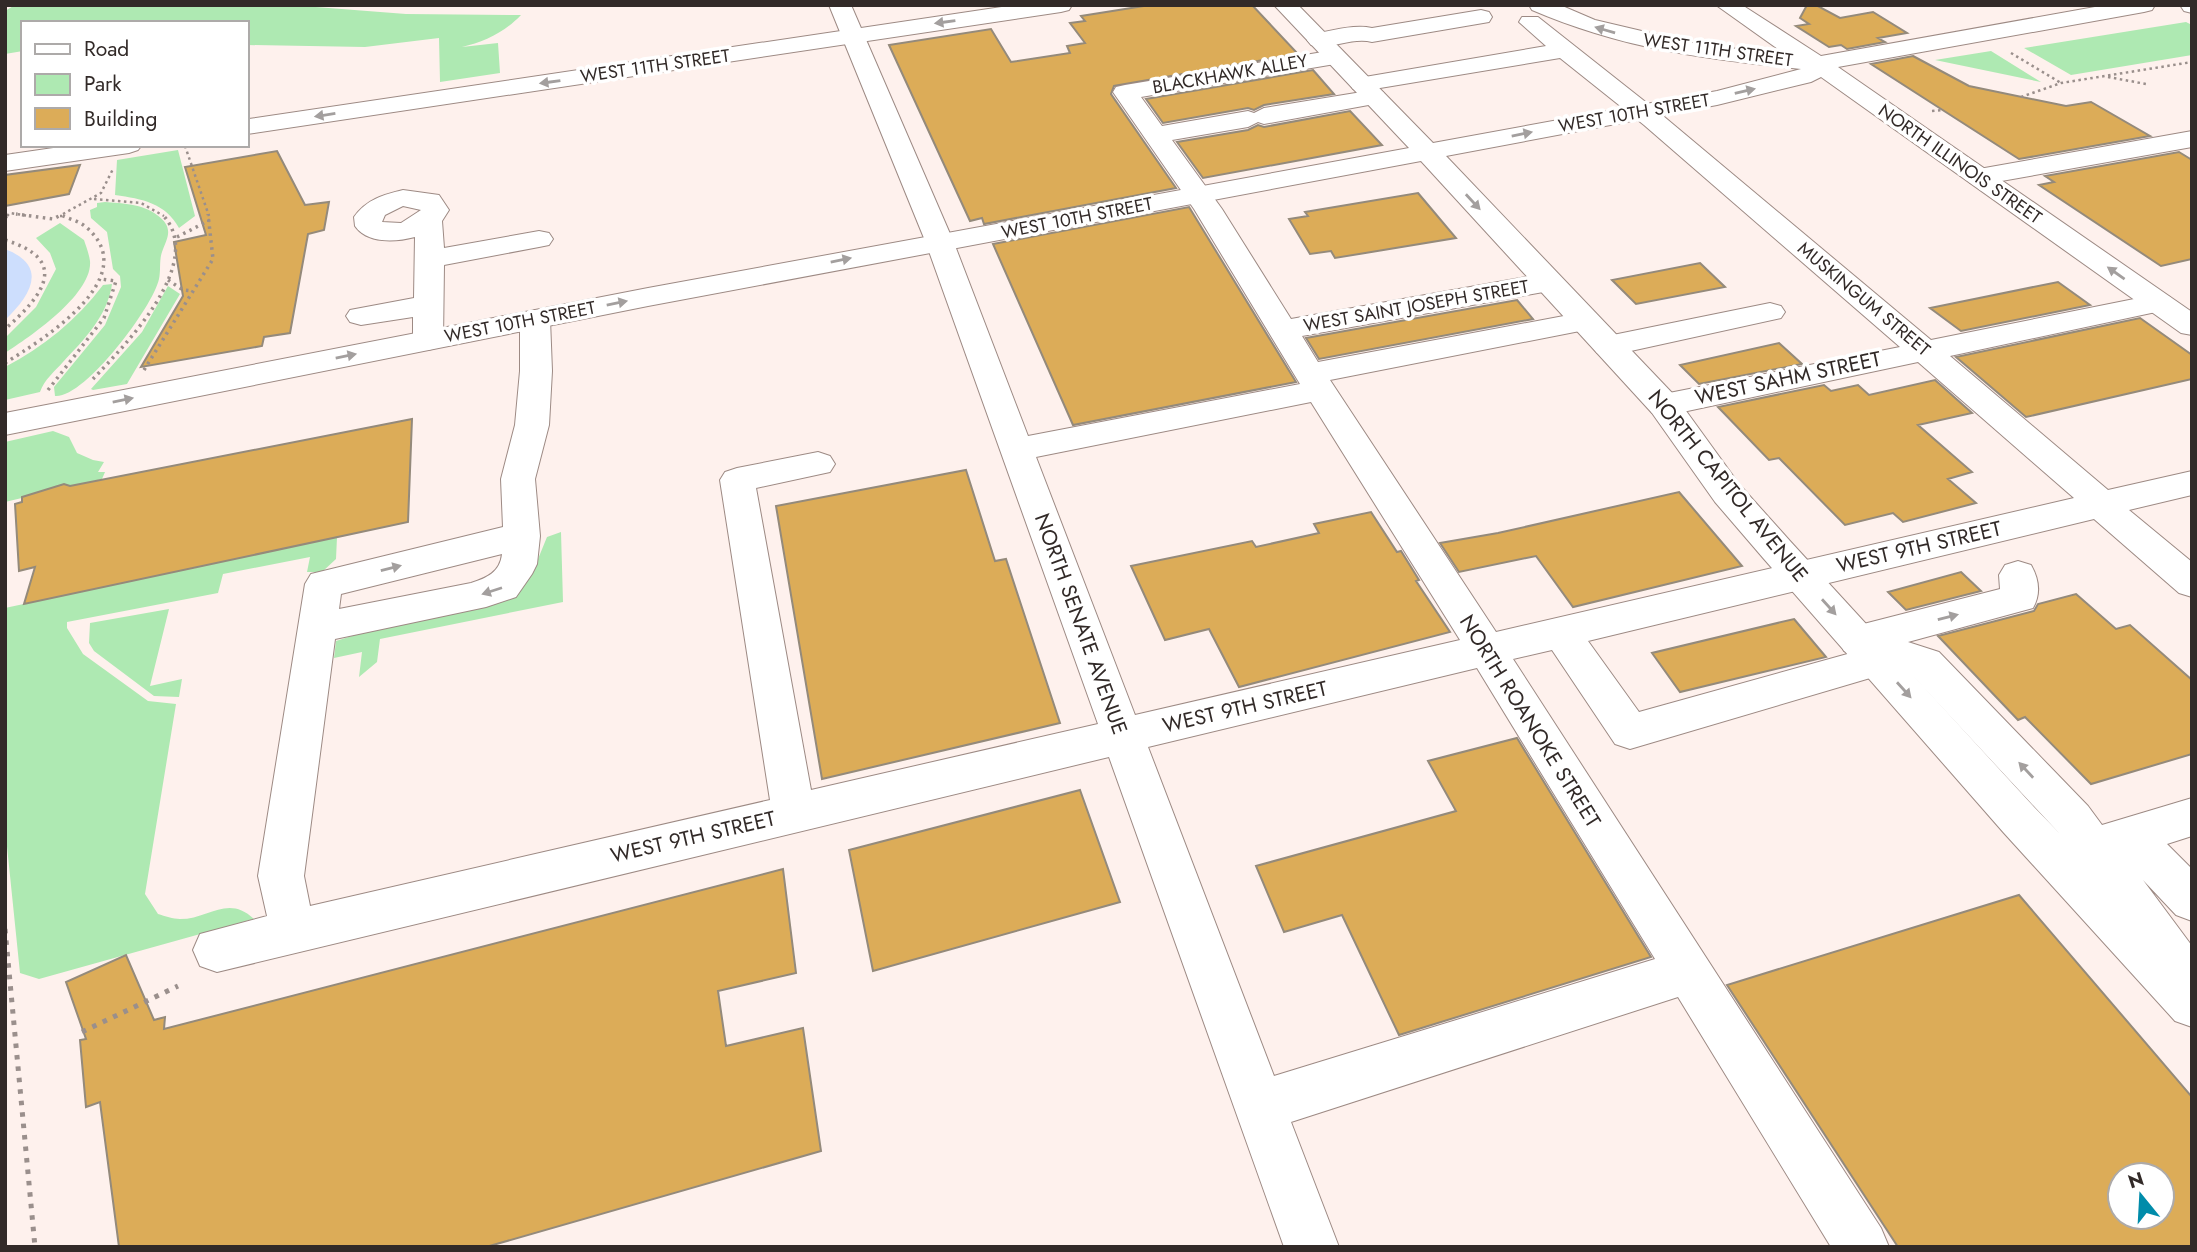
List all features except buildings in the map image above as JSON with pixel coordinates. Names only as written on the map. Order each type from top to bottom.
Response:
[{"type":"main road","name":"NORTH SENATE AVENUE","points":[[840,5],[940,243],[1312,1247]]},
{"type":"main road","name":"WEST 11TH STREET","points":[[249,127],[1060,5]]},
{"type":"main road","name":"NORTH CAPITOL AVENUE","points":[[1285,5],[1664,405],[1727,493],[1867,650],[2093,847],[2192,1004]]},
{"type":"main road","name":"NORTH ILLINOIS STREET","points":[[1727,5],[1817,64],[2192,326]]},
{"type":"main road","name":"WEST 10TH STREET","points":[[5,424],[53,409],[1641,111],[1795,80],[1811,74],[1817,64],[2144,5]]},
{"type":"main road","name":"WEST 11TH STREET","points":[[1535,14],[1701,52],[1817,64]]},
{"type":"main road","name":"MUSKINGUM STREET","points":[[1535,14],[1564,50],[1641,111],[1923,350],[2192,583]]},
{"type":"main road","name":"BLACKHAWK ALLEY","points":[[1125,92],[1368,39],[1372,35],[1481,17]]},
{"type":"main road","points":[[1155,135],[1256,118],[1368,91],[1564,50]]},
{"type":"main road","name":"NORTH ROANOKE STREET","points":[[1125,92],[1198,195],[1862,1247]]},
{"type":"main road","points":[[1979,177],[2192,139]]},
{"type":"main road","points":[[5,163],[115,147]]},
{"type":"main road","points":[[428,221],[428,340]]},
{"type":"main road","points":[[430,256],[539,236]]},
{"type":"main road","name":"WEST SAINT JOSEPH STREET","points":[[1282,330],[1549,282]]},
{"type":"main road","name":"WEST SAHM STREET","points":[[1664,405],[2159,303]]},
{"type":"main road","points":[[361,316],[429,305]]},
{"type":"main road","points":[[1385,312],[1416,354]]},
{"type":"main road","points":[[1608,346],[1770,312]]},
{"type":"main road","points":[[317,628],[473,597],[503,587],[519,564],[522,536],[518,479],[532,425],[536,370],[535,319]]},
{"type":"main road","points":[[1017,449],[1315,382],[1416,354],[1585,321]]},
{"type":"main road","points":[[794,814],[737,480],[818,464]]},
{"type":"main road","name":"WEST 9TH STREET","points":[[217,950],[2192,483]]},
{"type":"main road","points":[[293,932],[281,876],[324,584],[522,536]]},
{"type":"main road","points":[[1561,632],[1630,732],[2020,598],[2018,575]]},
{"type":"main road","points":[[2093,847],[2192,817]]},
{"type":"main road","points":[[2093,847],[2192,900]]},
{"type":"main road","points":[[2093,847],[2192,986]]},
{"type":"main road","points":[[1260,1106],[1686,972]]},
{"type":"path","points":[[2008,52],[2061,83]]},
{"type":"path","points":[[2021,97],[2061,83],[2192,62]]},
{"type":"path","points":[[2104,76],[2146,85]]},
{"type":"path","points":[[139,378],[213,259],[210,220],[185,147]]},
{"type":"path","points":[[94,199],[123,200],[147,205],[169,221],[177,237],[168,280],[139,330],[77,400],[53,409],[45,398],[49,386],[92,336],[112,299],[116,281],[101,279]]},
{"type":"path","points":[[5,218],[10,213],[53,219],[61,215],[85,226],[96,237],[104,253],[101,279],[73,315],[45,339],[5,363]]},
{"type":"path","points":[[177,237],[210,220]]},
{"type":"path","points":[[5,240],[38,253],[46,264],[47,271],[37,296],[5,329]]},
{"type":"path","points":[[168,280],[183,290],[193,292]]},
{"type":"path","points":[[5,929],[35,1247]]},
{"type":"path","points":[[82,1032],[178,986]]},
{"type":"green space","points":[[15,5],[290,5],[406,14],[521,15],[494,36],[462,47],[498,43],[500,73],[440,82],[439,38],[365,47],[248,45],[248,21],[21,21],[21,51],[5,54],[5,11]]},
{"type":"green space","points":[[2186,22],[2192,25],[2192,55],[2071,75],[2024,48]]},
{"type":"green space","points":[[1991,51],[2041,82],[1935,60]]},
{"type":"green space","points":[[178,150],[195,216],[179,228],[160,208],[135,198],[115,195],[117,160]]},
{"type":"green space","points":[[97,203],[145,208],[166,224],[168,233],[161,255],[159,279],[144,310],[116,349],[83,383],[68,393],[55,396],[54,387],[105,325],[121,287],[120,276],[113,269],[107,232],[91,218],[90,210],[97,207]]},
{"type":"green space","points":[[60,223],[84,240],[90,261],[88,274],[82,287],[58,313],[5,353],[5,338],[36,307],[56,269],[50,253],[36,238]]},
{"type":"green space","points":[[112,284],[106,306],[94,326],[47,380],[40,392],[5,400],[5,367],[33,351],[71,321],[103,285]]},
{"type":"green space","points":[[168,286],[180,294],[127,384],[91,389],[142,332]]},
{"type":"green space","points":[[53,431],[69,437],[77,453],[104,462],[98,472],[105,472],[102,479],[5,502],[5,442]]},
{"type":"green space","points":[[561,532],[563,602],[380,639],[377,662],[359,677],[362,652],[334,658],[336,641],[519,583],[538,559],[547,537]]},
{"type":"green space","points":[[337,537],[336,559],[322,572],[307,572],[310,557],[223,574],[218,593],[67,622],[67,628],[83,654],[148,701],[176,704],[145,894],[158,914],[172,918],[190,918],[236,908],[254,919],[39,979],[20,973],[5,827],[5,608]]},
{"type":"green space","points":[[169,609],[150,686],[182,679],[179,697],[154,696],[94,651],[89,643],[90,623]]},
{"type":"water","points":[[5,249],[19,256],[27,264],[31,272],[31,282],[22,301],[5,320]]}]
